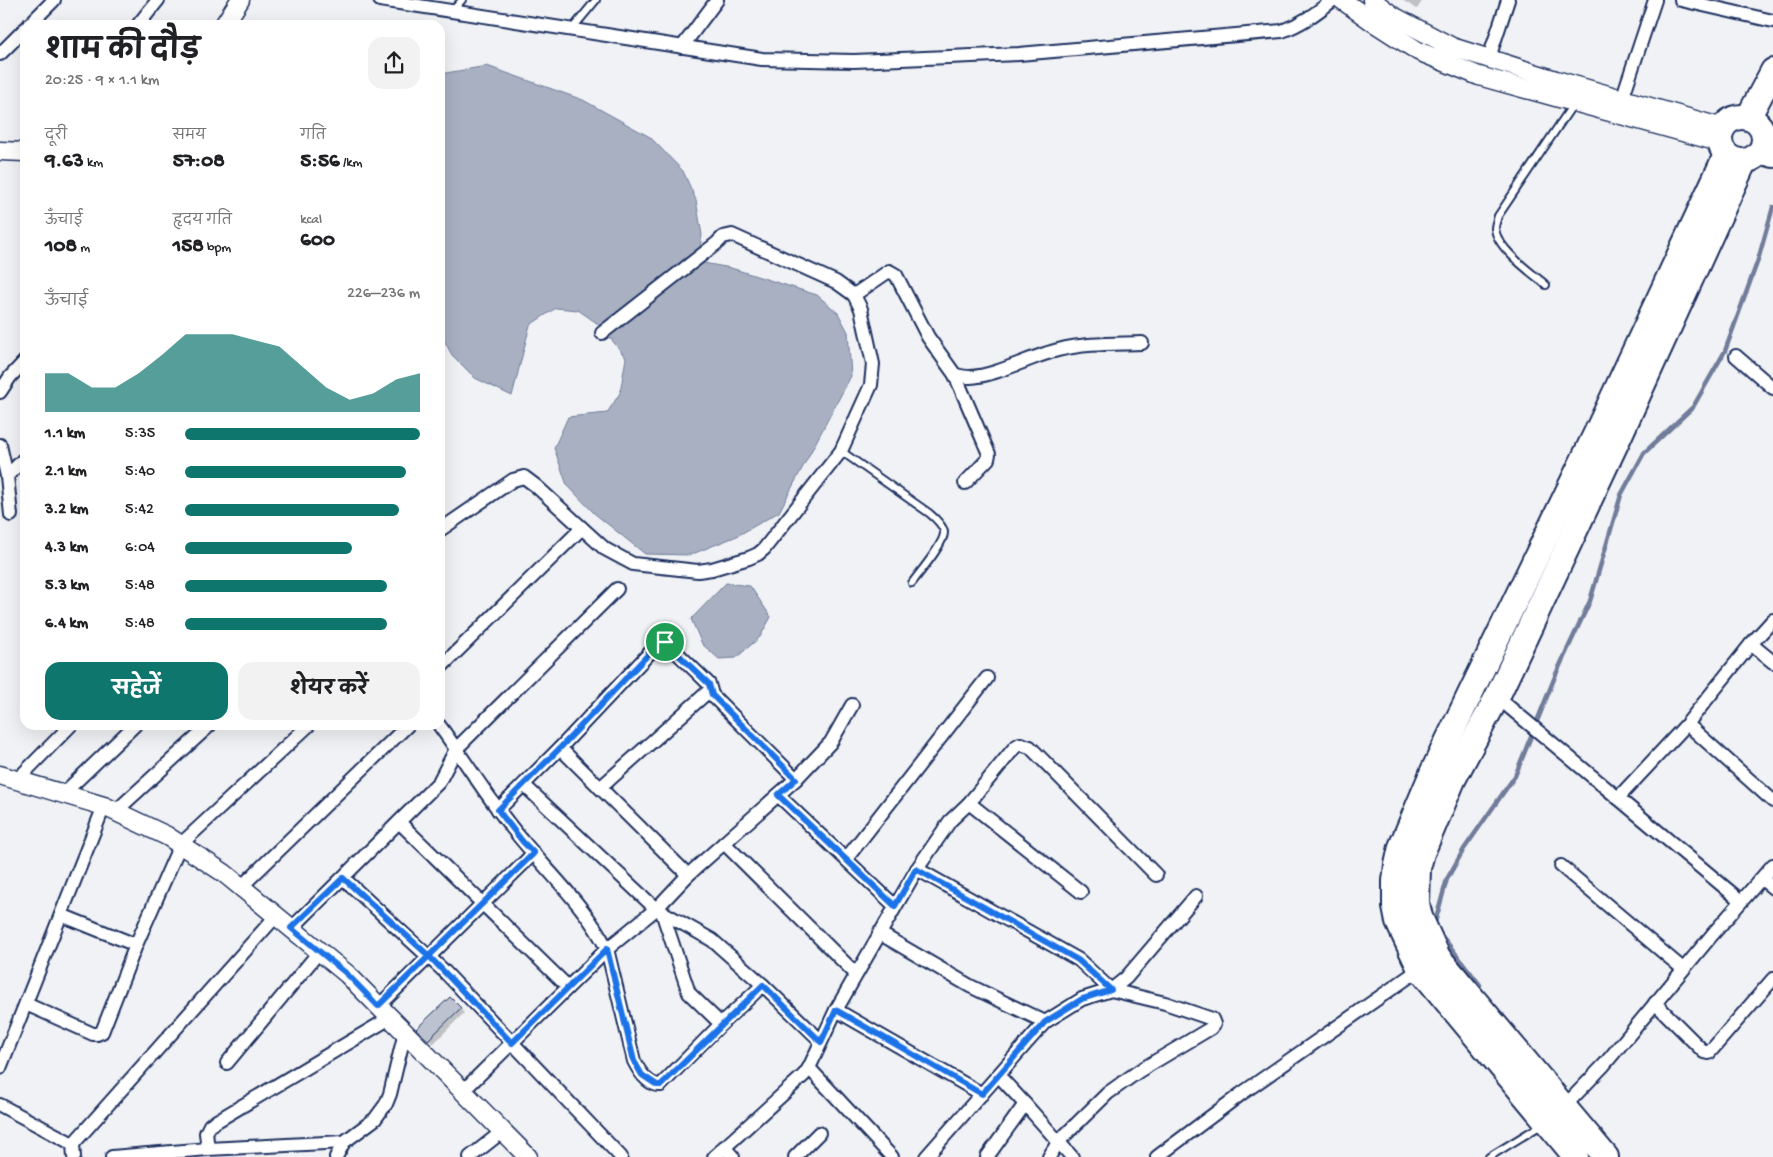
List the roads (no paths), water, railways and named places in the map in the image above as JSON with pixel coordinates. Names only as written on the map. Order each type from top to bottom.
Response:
[{"type":"highway","points":[[1576,1157],[1553,1118],[1438,957],[1424,929],[1417,903],[1417,882],[1422,853],[1453,780],[1497,697],[1619,436],[1747,143],[1773,71]]},
{"type":"highway","points":[[1606,1157],[1553,1118],[1420,969],[1398,922],[1395,907],[1395,881],[1400,846],[1433,771],[1599,427],[1747,143]]},
{"type":"main road","points":[[227,20],[240,0]]},
{"type":"main road","points":[[1372,0],[1393,16],[1452,47],[1489,58],[1579,95],[1622,99],[1747,143]]},
{"type":"main road","points":[[1353,3],[1418,51],[1479,76],[1579,95],[1747,143]]},
{"type":"main road","points":[[0,151],[20,152]]},
{"type":"main road","points":[[0,775],[109,809],[167,836],[224,872],[347,974],[528,1157]]},
{"type":"street","points":[[34,20],[54,0]]},
{"type":"street","points":[[142,20],[158,0]]},
{"type":"street","points":[[380,0],[762,59],[854,61],[1019,54],[1282,31],[1309,19],[1333,0]]},
{"type":"street","points":[[682,47],[717,0]]},
{"type":"street","points":[[1489,58],[1508,0]]},
{"type":"street","points":[[1622,99],[1655,0]]},
{"type":"street","points":[[1681,0],[1773,21]]},
{"type":"street","points":[[0,54],[20,34]]},
{"type":"street","points":[[445,527],[513,480],[524,477],[605,549],[633,564],[698,571],[712,569],[758,554],[841,451],[871,385],[874,364],[860,309],[854,295],[836,282],[732,235],[723,237],[602,333]]},
{"type":"street","points":[[854,295],[889,271],[894,272],[928,337],[955,375],[990,456],[965,483]]},
{"type":"street","points":[[955,375],[970,377],[989,374],[1033,357],[1087,344],[1142,343]]},
{"type":"street","points":[[1736,356],[1773,388]]},
{"type":"street","points":[[0,392],[10,377],[20,367]]},
{"type":"street","points":[[0,445],[7,476],[11,515]]},
{"type":"street","points":[[7,476],[20,463]]},
{"type":"street","points":[[445,663],[582,528]]},
{"type":"street","points":[[291,928],[439,782],[456,749],[617,588]]},
{"type":"street","points":[[1618,798],[1687,724],[1751,644],[1773,620]]},
{"type":"street","points":[[498,810],[560,748],[659,643],[663,642],[668,644],[709,684],[712,695],[796,779]]},
{"type":"street","points":[[1751,644],[1773,662]]},
{"type":"street","points":[[846,859],[986,678]]},
{"type":"street","points":[[600,788],[710,690]]},
{"type":"street","points":[[1497,697],[1741,901]]},
{"type":"street","points":[[463,1092],[607,949],[659,910],[688,875],[796,779],[831,742],[852,705]]},
{"type":"street","points":[[1687,724],[1773,801]]},
{"type":"street","points":[[17,780],[66,730]]},
{"type":"street","points":[[63,794],[130,730]]},
{"type":"street","points":[[0,1068],[61,915],[109,809],[204,730]]},
{"type":"street","points":[[26,1004],[93,1034],[100,1034],[104,1030],[136,945],[180,845],[304,730]]},
{"type":"street","points":[[241,886],[403,730]]},
{"type":"street","points":[[443,730],[498,810],[578,905],[600,935],[607,949],[634,1061],[642,1075],[654,1084],[661,1085],[721,1024],[763,985]]},
{"type":"street","points":[[714,1157],[728,1152],[804,1075],[836,1010],[916,869],[950,821],[969,803],[1015,747],[1025,744],[1030,747],[1156,875]]},
{"type":"street","points":[[560,748],[688,875]]},
{"type":"street","points":[[524,785],[659,910],[712,940],[763,985],[821,1042]]},
{"type":"street","points":[[778,795],[895,906]]},
{"type":"street","points":[[969,803],[1081,892]]},
{"type":"street","points":[[399,822],[568,987]]},
{"type":"street","points":[[724,843],[856,974]]},
{"type":"street","points":[[216,1151],[206,1133],[210,1125],[384,1012],[429,956],[534,853]]},
{"type":"street","points":[[1553,1118],[1604,1065],[1683,969],[1773,865]]},
{"type":"street","points":[[1561,866],[1683,969]]},
{"type":"street","points":[[916,869],[1078,960],[1111,990],[1209,1016],[1214,1021],[1213,1026],[1185,1045],[1139,1071],[1108,1093],[1059,1141],[1049,1157]]},
{"type":"street","points":[[343,878],[429,956],[621,1157]]},
{"type":"street","points":[[1762,879],[1773,888]]},
{"type":"street","points":[[926,1157],[1045,1022],[1082,999],[1111,990],[1126,978],[1196,896]]},
{"type":"street","points":[[659,910],[689,992],[721,1024]]},
{"type":"street","points":[[61,915],[136,945]]},
{"type":"street","points":[[0,1105],[73,1151],[276,916]]},
{"type":"street","points":[[879,933],[970,986],[1045,1022]]},
{"type":"street","points":[[226,1063],[319,952]]},
{"type":"street","points":[[1157,1157],[1241,1094],[1420,969]]},
{"type":"street","points":[[1655,1003],[1704,1052],[1709,1053],[1712,1052],[1773,979]]},
{"type":"street","points":[[836,1010],[982,1094]]},
{"type":"street","points":[[336,1157],[344,1142],[375,1119],[386,1104],[405,1032]]},
{"type":"street","points":[[809,1068],[892,1157]]},
{"type":"street","points":[[999,1076],[1072,1157]]},
{"type":"street","points":[[987,1157],[1025,1104]]},
{"type":"street","points":[[470,1157],[503,1131]]},
{"type":"street","points":[[795,1157],[819,1134]]},
{"type":"street","points":[[112,1157],[344,1142]]},
{"type":"lane","points":[[452,12],[462,0]]},
{"type":"lane","points":[[571,30],[596,0]]},
{"type":"lane","points":[[1546,285],[1516,260],[1504,247],[1495,227],[1498,216],[1579,95]]},
{"type":"lane","points":[[841,451],[930,513],[941,526],[944,532],[942,541],[912,583]]},
{"type":"lane","points":[[1488,1157],[1553,1118]]},
{"type":"water","points":[[487,66],[583,100],[650,137],[683,171],[696,200],[702,235],[698,262],[731,268],[817,295],[838,313],[848,332],[851,376],[779,512],[737,536],[690,555],[645,554],[595,514],[567,485],[554,448],[568,417],[607,413],[620,393],[626,358],[601,326],[578,310],[556,308],[530,325],[512,396],[475,378],[452,355],[445,342],[445,73]]},
{"type":"water","points":[[726,583],[750,586],[771,617],[760,637],[736,658],[719,659],[702,644],[691,619]]},
{"type":"waterway","points":[[1480,985],[1434,926],[1447,879],[1464,849],[1515,776],[1556,674],[1590,601],[1621,495],[1644,453],[1693,407],[1725,351],[1758,260],[1773,207]]}]
